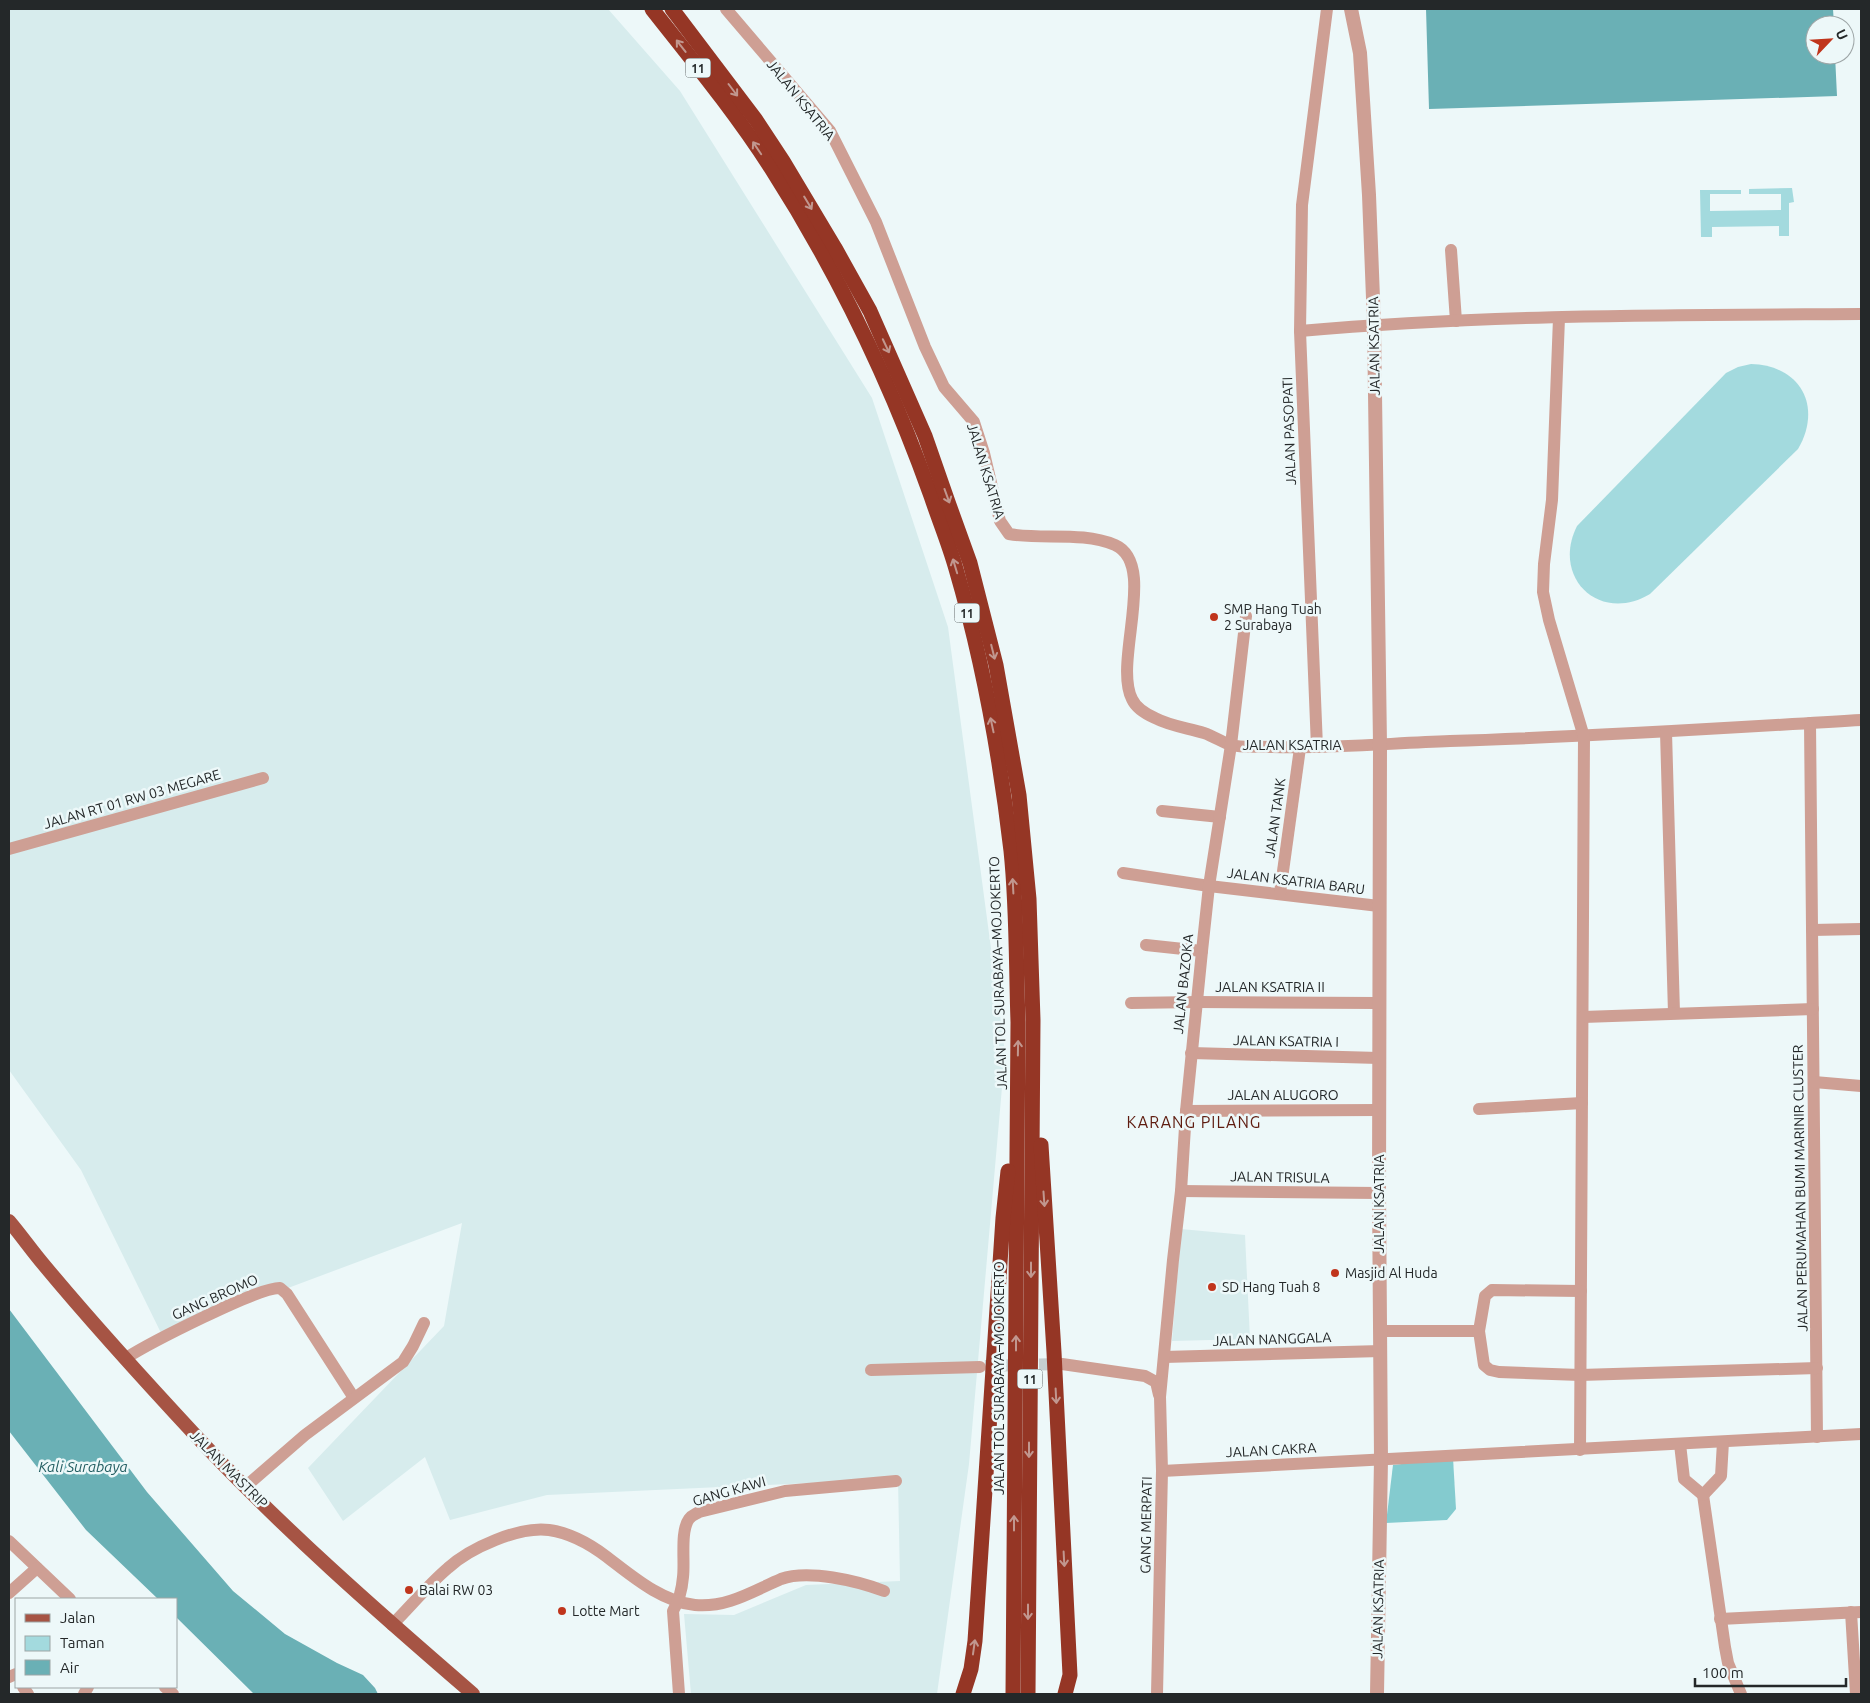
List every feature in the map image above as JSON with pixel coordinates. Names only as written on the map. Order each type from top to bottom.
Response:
[{"type":"highway","name":"JALAN TOL SURABAYA–MOJOKERTO","points":[[652,9],[749,123]]},
{"type":"highway","name":"JALAN TOL SURABAYA–MOJOKERTO","points":[[672,9],[777,165],[870,311],[925,436],[970,563],[996,665],[1019,795],[1029,898],[1033,1020],[1028,1694]]},
{"type":"highway","name":"JALAN TOL SURABAYA–MOJOKERTO","points":[[777,165],[864,334],[913,446],[956,569],[996,742],[1011,853],[1018,1022],[1013,1694]]},
{"type":"highway","points":[[1033,1064],[1041,1148],[1054,1352],[1070,1675],[1065,1694]]},
{"type":"highway","points":[[963,1694],[975,1641],[1003,1218],[1017,1097]]},
{"type":"main road","name":"JALAN MASTRIP","points":[[9,1221],[43,1265],[197,1438],[245,1487],[392,1625],[473,1694]]},
{"type":"street","name":"JALAN KSATRIA","points":[[726,9],[830,131],[876,222],[924,347],[944,387],[974,422],[984,452],[1000,521],[1009,534],[1090,538],[1117,546],[1128,555],[1133,568],[1134,583],[1126,665],[1128,688],[1132,700],[1141,710],[1155,718],[1203,732],[1230,745],[1300,748],[1380,744]]},
{"type":"street","name":"JALAN PASOPATI","points":[[1316,747],[1300,331],[1302,205],[1327,9]]},
{"type":"street","name":"JALAN KSATRIA","points":[[1351,9],[1360,53],[1369,195],[1374,324],[1380,744],[1378,1003],[1381,1460],[1377,1694]]},
{"type":"street","points":[[1451,250],[1456,321]]},
{"type":"street","points":[[1300,331],[1374,324],[1673,314],[1861,314]]},
{"type":"street","points":[[1559,318],[1552,500],[1544,564],[1543,592],[1549,620],[1584,737],[1580,1450]]},
{"type":"street","name":"JALAN BAZOKA","points":[[1164,1357],[1181,1191],[1191,1053],[1209,886],[1220,818],[1246,616]]},
{"type":"street","points":[[1380,744],[1584,737],[1861,720]]},
{"type":"street","name":"JALAN PERUMAHAN BUMI MARINIR CLUSTER","points":[[1810,723],[1817,1437]]},
{"type":"street","points":[[1666,732],[1674,1013]]},
{"type":"street","name":"JALAN TANK","points":[[1280,893],[1300,748]]},
{"type":"street","name":"JALAN RT 01 RW 03 MEGARE","points":[[9,849],[263,778]]},
{"type":"street","points":[[1162,810],[1220,818]]},
{"type":"street","name":"JALAN KSATRIA BARU","points":[[1123,872],[1209,886],[1379,906]]},
{"type":"street","points":[[1812,930],[1861,929]]},
{"type":"street","points":[[1146,945],[1202,951]]},
{"type":"street","name":"JALAN KSATRIA II","points":[[1131,1003],[1378,1003]]},
{"type":"street","points":[[1583,1017],[1813,1009]]},
{"type":"street","name":"JALAN KSATRIA I","points":[[1191,1053],[1379,1058]]},
{"type":"street","points":[[1814,1082],[1861,1086]]},
{"type":"street","points":[[1479,1109],[1582,1103]]},
{"type":"street","name":"JALAN ALUGORO","points":[[1186,1111],[1380,1110]]},
{"type":"street","name":"JALAN TRISULA","points":[[1181,1191],[1379,1193]]},
{"type":"street","name":"GANG BROMO","points":[[126,1358],[141,1348],[231,1305],[270,1289],[280,1288],[287,1294],[354,1398]]},
{"type":"street","points":[[1581,1291],[1492,1290],[1485,1296],[1479,1331],[1484,1365],[1490,1370],[1580,1374],[1817,1368]]},
{"type":"street","points":[[245,1487],[305,1435],[403,1362],[424,1323]]},
{"type":"street","points":[[1380,1332],[1479,1331]]},
{"type":"street","name":"JALAN NANGGALA","points":[[1164,1357],[1381,1350]]},
{"type":"street","name":"GANG MERPATI","points":[[1157,1694],[1162,1472],[1160,1397],[1164,1357]]},
{"type":"street","points":[[1062,1364],[1145,1376],[1156,1382],[1160,1397]]},
{"type":"street","points":[[871,1370],[980,1367]]},
{"type":"street","points":[[1381,1460],[1861,1434]]},
{"type":"street","points":[[1703,1495],[1721,1476],[1723,1442]]},
{"type":"street","points":[[1680,1444],[1684,1479],[1703,1495],[1728,1664],[1741,1694]]},
{"type":"street","name":"JALAN CAKRA","points":[[1162,1472],[1381,1460]]},
{"type":"street","name":"GANG KAWI","points":[[679,1694],[673,1611],[678,1602],[684,1576],[686,1525],[692,1516],[699,1512],[785,1491],[896,1481]]},
{"type":"street","points":[[392,1625],[449,1567],[470,1553],[492,1542],[530,1531],[547,1530],[562,1533],[583,1541],[632,1576],[678,1602],[695,1605],[716,1606],[749,1595],[782,1579],[812,1574],[863,1583],[884,1591]]},
{"type":"street","points":[[9,1541],[68,1597]]},
{"type":"street","points":[[9,1594],[37,1568]]},
{"type":"street","points":[[1720,1619],[1856,1612],[1858,1678],[1856,1694]]},
{"type":"shaded area","points":[[9,9],[608,9],[680,91],[872,398],[948,627],[1005,1053],[969,1464],[937,1694],[691,1694],[684,1614],[734,1615],[806,1585],[900,1581],[898,1479],[547,1495],[450,1520],[425,1457],[343,1521],[308,1468],[444,1326],[462,1223],[162,1335],[81,1170],[9,1070]]},
{"type":"shaded area","name":"SD Hang Tuah 8","points":[[1181,1229],[1245,1235],[1250,1339],[1172,1341]]},
{"type":"shaded area","points":[[1453,1458],[1456,1509],[1447,1520],[1386,1523],[1393,1465]]},
{"type":"green space","points":[[1792,188],[1794,202],[1789,203],[1789,236],[1779,236],[1779,226],[1712,227],[1712,237],[1701,237],[1700,190],[1741,190],[1741,194],[1710,194],[1710,211],[1781,210],[1781,194],[1749,194],[1749,189]]},
{"type":"green space","points":[[1751,364],[1768,366],[1783,372],[1794,380],[1802,391],[1807,403],[1808,418],[1805,433],[1798,449],[1650,594],[1631,602],[1614,603],[1598,599],[1585,591],[1575,578],[1570,563],[1571,545],[1577,526],[1726,373],[1738,367]]},
{"type":"water","points":[[1426,9],[1833,9],[1833,15],[1805,15],[1805,65],[1835,65],[1837,96],[1429,109]]},
{"type":"water","name":"Kali Surabaya","points":[[9,1309],[147,1492],[233,1591],[285,1634],[363,1675],[378,1694],[254,1694],[178,1619],[178,1598],[157,1598],[86,1530],[9,1431]]},
{"type":"tunnel","points":[[985,1366],[1062,1364]]},
{"type":"place","name":"SMP Hang Tuah 2 Surabaya","points":[[1214,617]]},
{"type":"place","name":"Masjid Al Huda","points":[[1335,1273]]},
{"type":"place","name":"SD Hang Tuah 8","points":[[1212,1287]]},
{"type":"place","name":"Balai RW 03","points":[[409,1590]]},
{"type":"place","name":"Lotte Mart","points":[[562,1611]]},
{"type":"district","name":"KARANG PILANG","points":[[1194,1122]]}]
